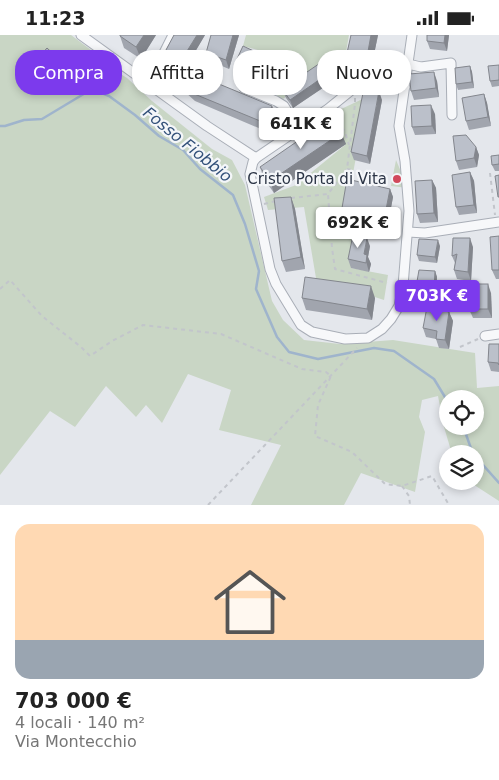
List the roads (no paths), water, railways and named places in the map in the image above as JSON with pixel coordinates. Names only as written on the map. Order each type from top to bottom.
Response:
[{"type":"street","points":[[81,35],[132,70]]},
{"type":"street","points":[[166,50],[173,35]]},
{"type":"street","points":[[410,50],[412,35]]},
{"type":"street","points":[[411,65],[421,67],[451,63],[452,115]]},
{"type":"street","points":[[166,95],[256,158]]},
{"type":"street","points":[[261,95],[284,106],[298,129]]},
{"type":"street","points":[[345,95],[256,158],[251,167],[250,174],[273,276],[301,325],[312,332],[360,343],[382,329],[391,319],[399,306],[403,286],[408,232],[408,188],[399,126],[404,95]]},
{"type":"street","points":[[408,232],[425,233],[497,222]]},
{"type":"street","points":[[485,336],[499,334]]},
{"type":"waterway","name":"Fosso Fiobbio","points":[[0,126],[24,120],[42,119],[92,89],[109,96],[159,136],[183,150],[200,169],[233,195],[245,224],[259,271],[256,289],[277,337],[289,352],[318,359],[374,348],[394,351],[434,379],[441,390]]},
{"type":"waterway","name":"Fosso Fiobbio","points":[[466,435],[470,445]]},
{"type":"waterway","name":"Fosso Fiobbio","points":[[484,466],[499,483]]},
{"type":"place","name":"Cristo Porta di Vita","points":[[397,179]]}]
